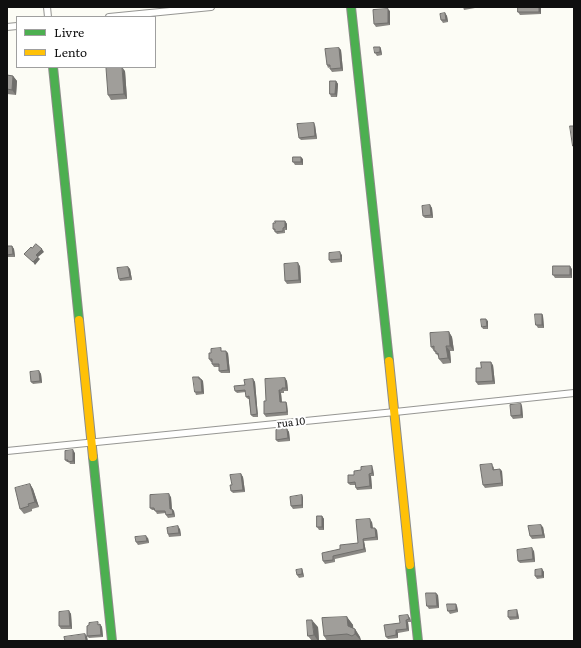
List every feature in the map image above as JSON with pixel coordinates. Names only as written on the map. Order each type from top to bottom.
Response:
[{"type":"street","points":[[119,16],[211,7]]},
{"type":"street","points":[[351,7],[396,412],[418,641]]},
{"type":"street","points":[[53,68],[112,641]]},
{"type":"street","name":"rua 10","points":[[7,451],[574,393]]},
{"type":"building","points":[[518,7],[539,7],[539,12],[518,12]]},
{"type":"building","points":[[388,9],[388,23],[374,24],[373,10]]},
{"type":"building","points":[[445,13],[446,20],[441,20],[440,14]]},
{"type":"building","points":[[374,47],[380,47],[380,52],[375,53]]},
{"type":"building","points":[[339,48],[341,68],[330,69],[330,65],[327,65],[325,49]]},
{"type":"building","points":[[106,68],[122,68],[124,94],[108,95]]},
{"type":"building","points":[[7,75],[13,76],[12,90],[7,89]]},
{"type":"building","points":[[330,81],[336,81],[335,94],[330,94]]},
{"type":"building","points":[[314,123],[315,136],[299,138],[297,124]]},
{"type":"building","points":[[570,126],[574,126],[574,146],[573,146]]},
{"type":"building","points":[[293,157],[301,157],[301,162],[293,162]]},
{"type":"building","points":[[430,205],[431,215],[423,216],[422,206]]},
{"type":"building","points":[[275,221],[285,221],[283,231],[275,232],[275,229],[273,229],[273,223],[275,223]]},
{"type":"building","points":[[36,244],[42,249],[36,255],[38,257],[33,262],[24,254]]},
{"type":"building","points":[[7,246],[12,246],[13,254],[7,255]]},
{"type":"building","points":[[340,252],[341,259],[329,260],[329,253]]},
{"type":"building","points":[[298,263],[299,280],[285,281],[284,264]]},
{"type":"building","points":[[553,266],[570,266],[570,275],[553,275]]},
{"type":"building","points":[[128,267],[130,277],[119,279],[117,268]]},
{"type":"building","points":[[535,314],[542,314],[542,325],[536,325]]},
{"type":"building","points":[[481,319],[486,319],[487,326],[482,327]]},
{"type":"building","points":[[449,332],[450,346],[446,346],[448,358],[439,359],[438,353],[436,354],[436,351],[434,351],[434,346],[431,347],[430,333]]},
{"type":"building","points":[[221,348],[221,351],[226,351],[228,370],[219,371],[219,364],[212,364],[212,359],[209,359],[209,353],[211,353],[211,349]]},
{"type":"building","points":[[481,362],[491,362],[493,381],[476,382],[476,368],[481,368]]},
{"type":"building","points":[[39,371],[40,381],[31,382],[30,372]]},
{"type":"building","points":[[193,377],[199,377],[199,379],[201,379],[202,392],[195,392]]},
{"type":"building","points":[[285,378],[286,388],[279,390],[280,402],[286,402],[287,412],[264,414],[264,401],[266,401],[265,379]]},
{"type":"building","points":[[253,379],[257,414],[251,415],[249,396],[246,397],[245,390],[235,391],[234,386],[245,385],[244,380]]},
{"type":"building","points":[[521,404],[521,415],[511,416],[510,405]]},
{"type":"building","points":[[287,429],[288,438],[276,440],[276,430]]},
{"type":"building","points":[[73,450],[73,461],[68,462],[68,460],[65,460],[65,451]]},
{"type":"building","points":[[492,464],[493,470],[500,469],[502,483],[483,485],[480,465]]},
{"type":"building","points":[[372,466],[372,473],[369,474],[370,486],[356,488],[355,482],[348,483],[348,475],[354,475],[354,471],[361,470],[361,467]]},
{"type":"building","points":[[241,474],[243,490],[231,491],[230,485],[232,485],[230,475]]},
{"type":"building","points":[[30,484],[35,502],[20,509],[15,488]]},
{"type":"building","points":[[169,494],[170,509],[172,509],[173,514],[166,515],[165,511],[155,511],[154,508],[150,508],[150,495]]},
{"type":"building","points":[[302,495],[302,505],[291,506],[290,497]]},
{"type":"building","points":[[317,516],[322,516],[322,527],[317,527]]},
{"type":"building","points":[[370,519],[371,528],[375,528],[376,537],[363,539],[364,549],[333,556],[333,560],[323,561],[322,553],[340,549],[340,545],[358,543],[356,520]]},
{"type":"building","points":[[541,525],[543,535],[530,536],[528,526]]},
{"type":"building","points":[[178,526],[179,533],[168,534],[167,528]]},
{"type":"building","points":[[146,536],[147,541],[136,542],[135,537]]},
{"type":"building","points":[[532,548],[533,559],[518,561],[517,550]]},
{"type":"building","points":[[302,569],[302,574],[297,575],[296,570]]},
{"type":"building","points":[[542,569],[542,576],[535,576],[535,570]]},
{"type":"building","points":[[426,593],[436,593],[437,606],[427,606]]},
{"type":"building","points":[[447,604],[456,604],[456,610],[448,611]]},
{"type":"building","points":[[517,610],[517,617],[508,617],[508,611]]},
{"type":"building","points":[[69,611],[70,626],[59,626],[59,612]]},
{"type":"building","points":[[408,615],[409,619],[406,620],[407,629],[396,630],[396,635],[386,637],[384,625],[400,623],[399,616]]},
{"type":"building","points":[[347,617],[348,626],[355,629],[355,634],[352,636],[347,634],[324,636],[322,618]]},
{"type":"building","points":[[307,620],[312,620],[314,635],[308,636]]},
{"type":"building","points":[[98,622],[98,625],[100,624],[101,635],[87,636],[87,626],[89,623]]},
{"type":"building","points":[[85,634],[86,641],[65,641],[64,637]]},
{"type":"traffic: fast","points":[[351,7],[389,361]]},
{"type":"traffic: fast","points":[[53,68],[79,320]]},
{"type":"traffic: fast","points":[[93,457],[112,641]]},
{"type":"traffic: fast","points":[[410,565],[418,641]]},
{"type":"traffic: slow","points":[[79,320],[93,457]]},
{"type":"traffic: slow","points":[[389,361],[410,565]]}]
